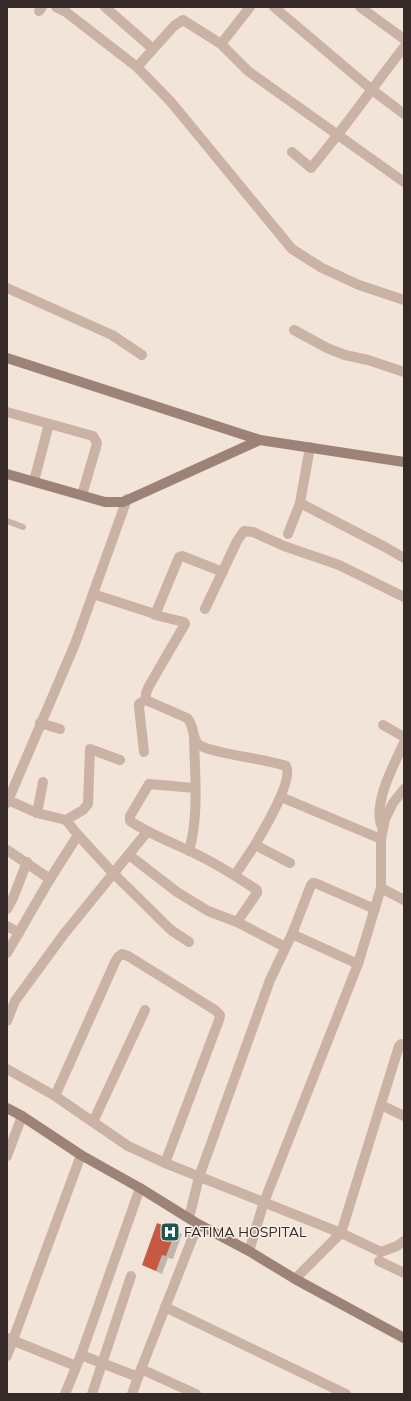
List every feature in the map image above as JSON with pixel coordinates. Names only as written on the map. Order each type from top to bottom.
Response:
[{"type":"street","points":[[56,7],[66,12],[137,67],[171,102],[292,249],[322,268],[359,285],[404,300]]},
{"type":"street","points":[[105,7],[153,49]]},
{"type":"street","points":[[221,44],[250,7]]},
{"type":"street","points":[[274,7],[371,89],[404,114]]},
{"type":"street","points":[[360,7],[404,39]]},
{"type":"street","points":[[137,67],[174,26],[183,20],[221,44],[248,71],[404,182]]},
{"type":"street","points":[[292,152],[311,168],[339,135],[371,89],[404,47]]},
{"type":"street","points":[[7,288],[112,335],[142,355]]},
{"type":"street","points":[[294,330],[327,348],[404,372]]},
{"type":"street","points":[[7,358],[260,440],[404,462]]},
{"type":"street","points":[[7,412],[93,436],[96,439],[96,447],[82,495]]},
{"type":"street","points":[[34,481],[49,424]]},
{"type":"street","points":[[7,474],[105,502],[116,503],[123,502],[260,440]]},
{"type":"street","points":[[288,534],[300,503],[310,447]]},
{"type":"street","points":[[127,499],[75,644],[40,723],[8,802],[38,813],[66,820],[112,872],[171,930],[189,942]]},
{"type":"street","points":[[300,503],[404,558]]},
{"type":"street","points":[[205,609],[244,530],[339,565],[404,596]]},
{"type":"street","points":[[155,614],[180,556],[223,572]]},
{"type":"street","points":[[93,594],[155,614],[158,617],[185,622],[149,686],[146,693],[146,699]]},
{"type":"street","points":[[146,699],[188,718],[191,722],[194,740],[195,788],[193,836],[189,851]]},
{"type":"street","points":[[144,752],[138,707],[139,704],[146,699]]},
{"type":"street","points":[[40,723],[60,729]]},
{"type":"street","points":[[383,724],[404,737]]},
{"type":"street","points":[[194,740],[200,746],[286,766],[288,769],[281,797],[255,845],[234,875]]},
{"type":"street","points":[[382,834],[379,820],[380,808],[390,774],[404,743]]},
{"type":"street","points":[[66,820],[83,810],[88,804],[90,749],[120,760]]},
{"type":"street","points":[[38,813],[43,782]]},
{"type":"street","points":[[195,788],[149,784],[129,818],[130,821],[146,832],[189,851],[234,875],[257,890],[237,922]]},
{"type":"street","points":[[249,1251],[264,1202],[358,964],[381,888],[382,834],[385,819],[393,803],[404,789]]},
{"type":"street","points":[[281,797],[382,834]]},
{"type":"street","points":[[7,1021],[15,1001],[64,934],[112,872],[129,855],[146,832]]},
{"type":"street","points":[[7,953],[50,879],[78,835]]},
{"type":"street","points":[[255,845],[290,863]]},
{"type":"street","points":[[7,850],[27,862],[50,879]]},
{"type":"street","points":[[129,855],[177,892],[208,911],[237,922],[285,947]]},
{"type":"street","points":[[7,909],[13,898],[27,862]]},
{"type":"street","points":[[132,1394],[165,1307],[193,1221],[199,1177],[270,980],[292,934],[313,883],[315,882],[375,909]]},
{"type":"street","points":[[381,888],[404,900]]},
{"type":"street","points":[[7,926],[19,932]]},
{"type":"street","points":[[292,934],[358,964]]},
{"type":"street","points":[[55,1096],[115,962],[122,954],[128,956],[215,1010],[220,1015],[165,1163]]},
{"type":"street","points":[[93,1122],[145,1010]]},
{"type":"street","points":[[295,1279],[341,1233],[399,1046],[401,1044],[404,1045]]},
{"type":"street","points":[[7,1069],[55,1096],[128,1146],[165,1163],[341,1233],[381,1252],[397,1246],[404,1241]]},
{"type":"street","points":[[381,1106],[404,1116]]},
{"type":"street","points":[[7,1108],[22,1116],[81,1155],[140,1188],[193,1221],[249,1251],[295,1279],[404,1338]]},
{"type":"street","points":[[7,1156],[22,1116]]},
{"type":"street","points":[[7,1356],[10,1339],[81,1155]]},
{"type":"street","points":[[65,1394],[81,1355],[140,1188]]},
{"type":"street","points":[[379,1261],[404,1273]]},
{"type":"street","points":[[92,1394],[131,1276]]},
{"type":"street","points":[[165,1307],[346,1394]]},
{"type":"street","points":[[10,1339],[76,1366]]},
{"type":"street","points":[[81,1355],[102,1364],[139,1373],[196,1394]]},
{"type":"lane","points":[[7,521],[23,527]]},
{"type":"building","points":[[157,1223],[176,1230],[166,1256],[162,1255],[156,1271],[142,1265]]},
{"type":"place","name":"FATIMA HOSPITAL","points":[[170,1232]]}]
